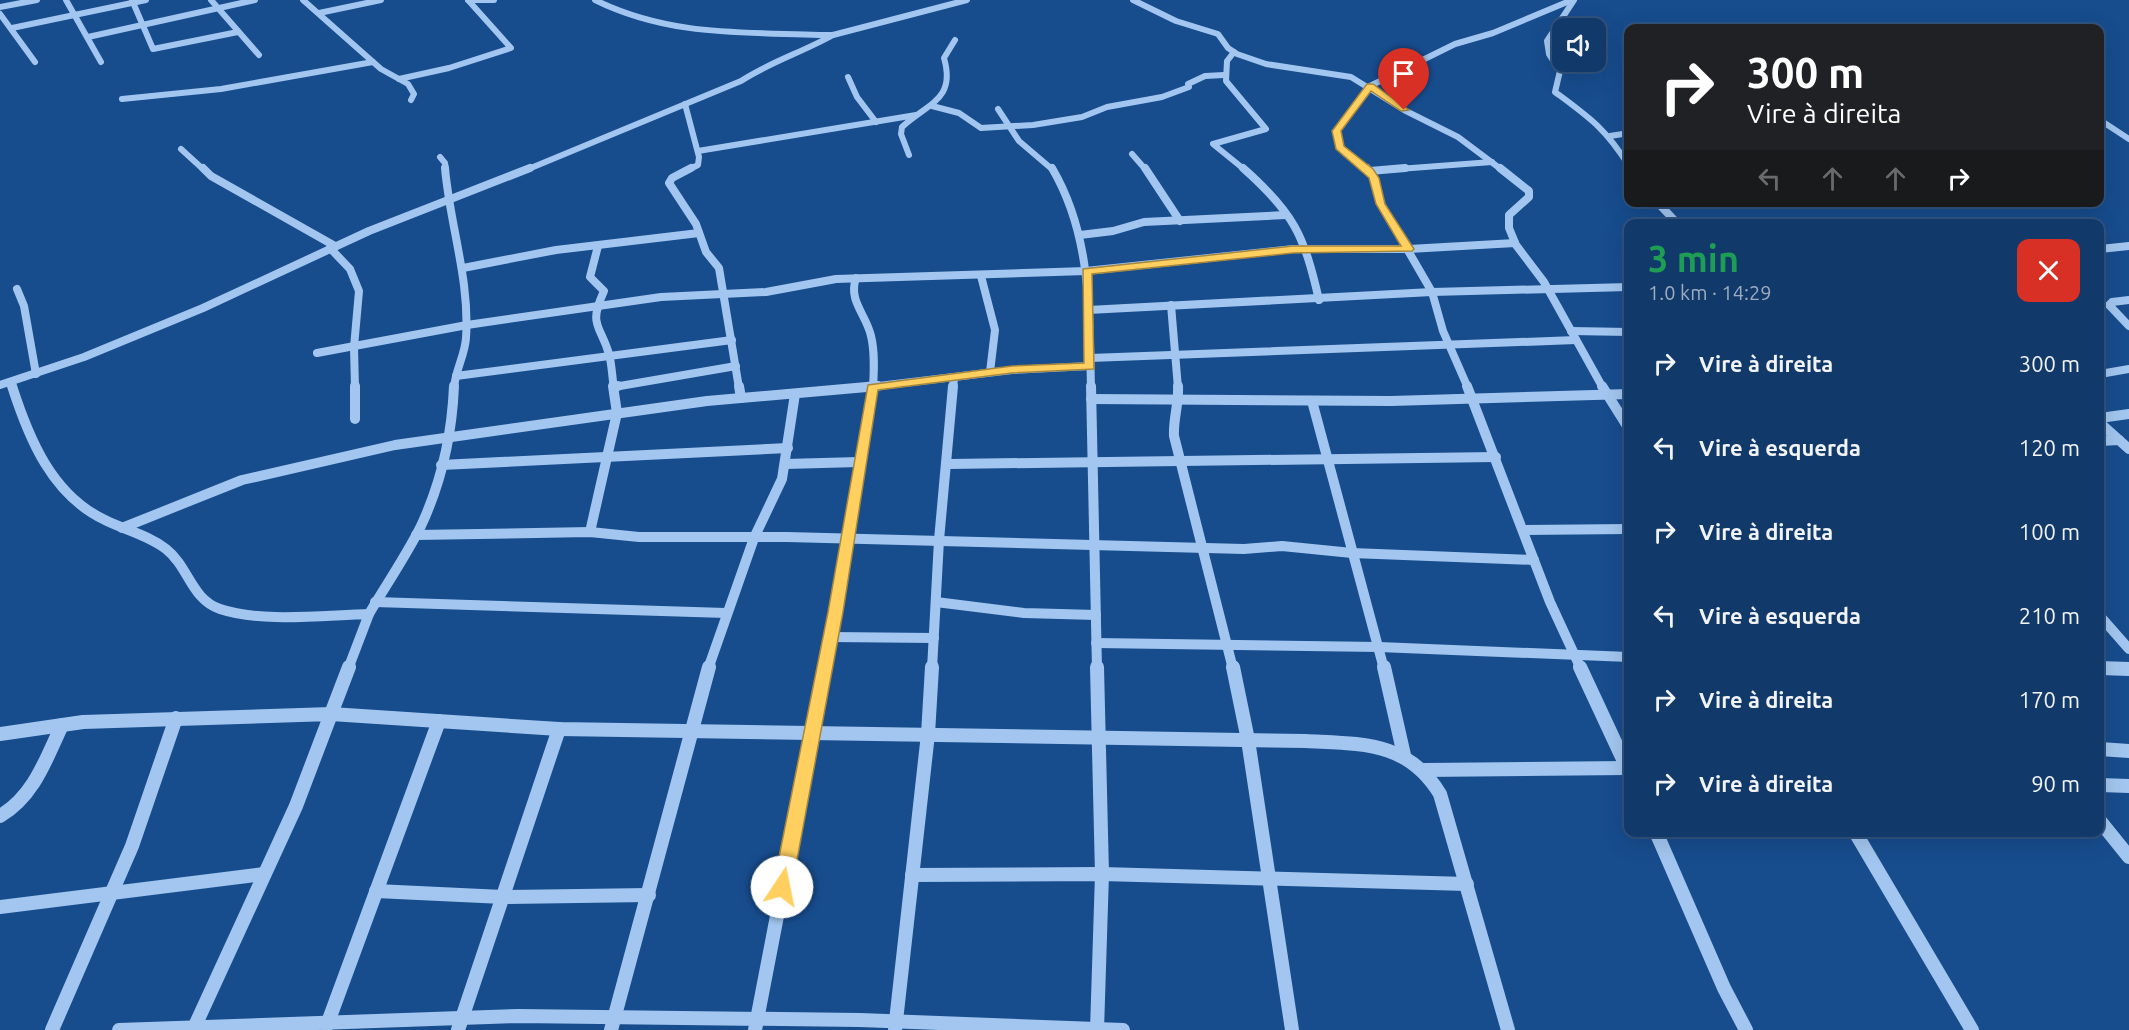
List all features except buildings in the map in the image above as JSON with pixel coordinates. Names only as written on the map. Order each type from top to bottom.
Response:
[{"type":"street","points":[[0,7],[37,0]]},
{"type":"street","points":[[66,0],[101,62]]},
{"type":"street","points":[[12,28],[146,0]]},
{"type":"street","points":[[211,0],[259,55]]},
{"type":"street","points":[[88,37],[255,0]]},
{"type":"street","points":[[303,0],[373,62],[413,89],[414,94],[411,100]]},
{"type":"street","points":[[319,13],[381,0]]},
{"type":"street","points":[[399,79],[449,68],[511,48],[468,0],[494,0]]},
{"type":"street","points":[[595,0],[648,23],[698,31],[833,35]]},
{"type":"street","points":[[369,614],[269,614],[228,610],[207,603],[173,555],[150,539],[82,509],[64,493],[43,462],[6,384],[203,308],[333,247],[601,141],[741,81],[763,67],[799,54],[833,35],[967,0]]},
{"type":"street","points":[[1133,0],[1191,25],[1201,33],[1218,34],[1234,52],[1266,64],[1351,77],[1370,86],[1404,110],[1451,133],[1529,191],[1529,197],[1511,210],[1508,218],[1515,243],[1548,289],[1606,395],[1624,422]]},
{"type":"street","points":[[1573,0],[1493,33],[1455,44],[1370,86],[1361,102],[1336,131],[1340,147],[1370,171],[1380,204],[1432,292],[1448,343],[1496,457],[1550,602],[1624,761]]},
{"type":"street","points":[[1573,0],[1547,41],[1549,54],[1560,71],[1555,92],[1589,116],[1610,136],[1624,158]]},
{"type":"street","points":[[133,1],[153,49],[238,32]]},
{"type":"street","points":[[0,14],[35,62]]},
{"type":"street","points":[[909,155],[901,134],[902,127],[940,99],[948,84],[944,58],[955,40]]},
{"type":"street","points":[[1234,52],[1227,61],[1224,75],[1248,110],[1266,129],[1213,144],[1240,165],[1286,215],[1306,249],[1318,300]]},
{"type":"street","points":[[122,99],[231,87],[373,62]]},
{"type":"street","points":[[932,106],[959,113],[976,127],[1047,124],[1082,117],[1107,107],[1184,91],[1192,81],[1205,76],[1224,75]]},
{"type":"street","points":[[848,77],[857,97],[876,122]]},
{"type":"street","points":[[685,104],[685,116],[698,151],[698,165],[672,178],[669,183],[696,224],[706,252],[718,268],[741,398]]},
{"type":"street","points":[[998,109],[1019,141],[1053,169],[1074,213],[1086,271],[1102,874],[1097,1030]]},
{"type":"street","points":[[698,151],[916,115]]},
{"type":"street","points":[[2104,123],[2129,139]]},
{"type":"street","points":[[1610,136],[1624,134]]},
{"type":"street","points":[[182,150],[211,176],[333,247],[350,269],[359,291],[354,347],[355,419]]},
{"type":"street","points":[[1132,154],[1154,179],[1162,197],[1180,220]]},
{"type":"street","points":[[194,1028],[296,806],[369,614],[416,535],[428,507],[441,465],[467,325],[463,268],[448,201],[445,163],[440,157]]},
{"type":"street","points":[[1370,171],[1492,162]]},
{"type":"street","points":[[1662,207],[1673,219]]},
{"type":"street","points":[[1080,235],[1144,222],[1286,215]]},
{"type":"street","points":[[463,268],[556,250],[699,233]]},
{"type":"street","points":[[317,353],[467,325],[661,297],[766,292],[813,282],[856,278],[981,276],[1086,271],[1306,249],[1408,249],[1515,243]]},
{"type":"street","points":[[590,532],[617,413],[609,354],[597,331],[596,308],[604,291],[590,277],[598,246]]},
{"type":"street","points":[[2104,249],[2129,246]]},
{"type":"street","points":[[981,276],[995,330],[990,372]]},
{"type":"street","points":[[756,1025],[849,538],[859,462],[873,387],[875,363],[872,338],[869,327],[854,301],[852,285],[856,278]]},
{"type":"street","points":[[1088,310],[1318,300],[1432,292],[1624,287]]},
{"type":"street","points":[[17,289],[24,306],[36,374]]},
{"type":"street","points":[[2129,300],[2112,302],[2109,305],[2129,326]]},
{"type":"street","points":[[1171,305],[1177,354],[1179,400],[1173,420],[1174,436],[1228,645],[1248,740],[1267,879],[1292,1030]]},
{"type":"street","points":[[1571,330],[1624,332]]},
{"type":"street","points":[[122,528],[242,480],[355,452],[617,413],[741,398],[873,387],[990,372],[1177,354],[1576,339]]},
{"type":"street","points":[[456,376],[609,354],[732,340]]},
{"type":"street","points":[[614,387],[736,366]]},
{"type":"street","points":[[2104,373],[2129,369]]},
{"type":"street","points":[[896,1026],[928,734],[939,540],[948,464],[954,378]]},
{"type":"street","points":[[613,1024],[694,730],[714,648],[753,538],[775,496],[784,465],[795,394]]},
{"type":"street","points":[[1091,399],[1311,401],[1624,394]]},
{"type":"street","points":[[1311,401],[1379,647],[1404,755]]},
{"type":"street","points":[[2104,420],[2129,414]]},
{"type":"street","points":[[2104,425],[2129,449]]},
{"type":"street","points":[[2104,441],[2119,440]]},
{"type":"street","points":[[441,465],[788,448]]},
{"type":"street","points":[[948,464],[1327,461],[1496,457]]},
{"type":"street","points":[[784,465],[859,462]]},
{"type":"street","points":[[1524,531],[1624,529]]},
{"type":"street","points":[[416,535],[590,532],[639,537],[849,538],[1245,549],[1282,546],[1352,553],[1534,560]]},
{"type":"street","points":[[375,602],[665,609],[726,613]]},
{"type":"street","points":[[936,602],[1024,613],[1096,615]]},
{"type":"street","points":[[2104,621],[2129,649]]},
{"type":"street","points":[[830,637],[934,638]]},
{"type":"street","points":[[1096,643],[1379,647],[1624,657]]},
{"type":"street","points":[[2104,668],[2129,669]]},
{"type":"street","points":[[0,734],[62,725],[176,717],[331,714],[559,729],[1100,737],[1359,745],[1404,755],[1424,770],[1440,794],[1508,1030]]},
{"type":"street","points":[[52,1030],[154,786],[176,717]]},
{"type":"street","points":[[327,1024],[439,721]]},
{"type":"street","points":[[0,816],[18,805],[23,798],[62,725]]},
{"type":"street","points":[[461,1024],[559,729]]},
{"type":"street","points":[[2104,749],[2129,751]]},
{"type":"street","points":[[1424,770],[1624,770]]},
{"type":"street","points":[[2104,785],[2129,786]]},
{"type":"street","points":[[2104,825],[2129,857]]},
{"type":"street","points":[[1658,837],[1724,988],[1746,1030]]},
{"type":"street","points":[[1858,837],[1972,1030]]},
{"type":"street","points":[[0,907],[264,874]]},
{"type":"street","points":[[912,875],[1102,874],[1467,884]]},
{"type":"street","points":[[376,891],[503,897],[649,895]]},
{"type":"street","points":[[119,1030],[294,1028],[327,1024],[613,1024],[1123,1030]]},
{"type":"route","points":[[782,887],[836,612],[849,538],[853,494],[873,387],[990,372],[1090,366],[1086,271],[1293,249],[1408,249],[1380,204],[1370,171],[1340,147],[1336,131],[1361,102],[1370,86],[1404,110]]}]
